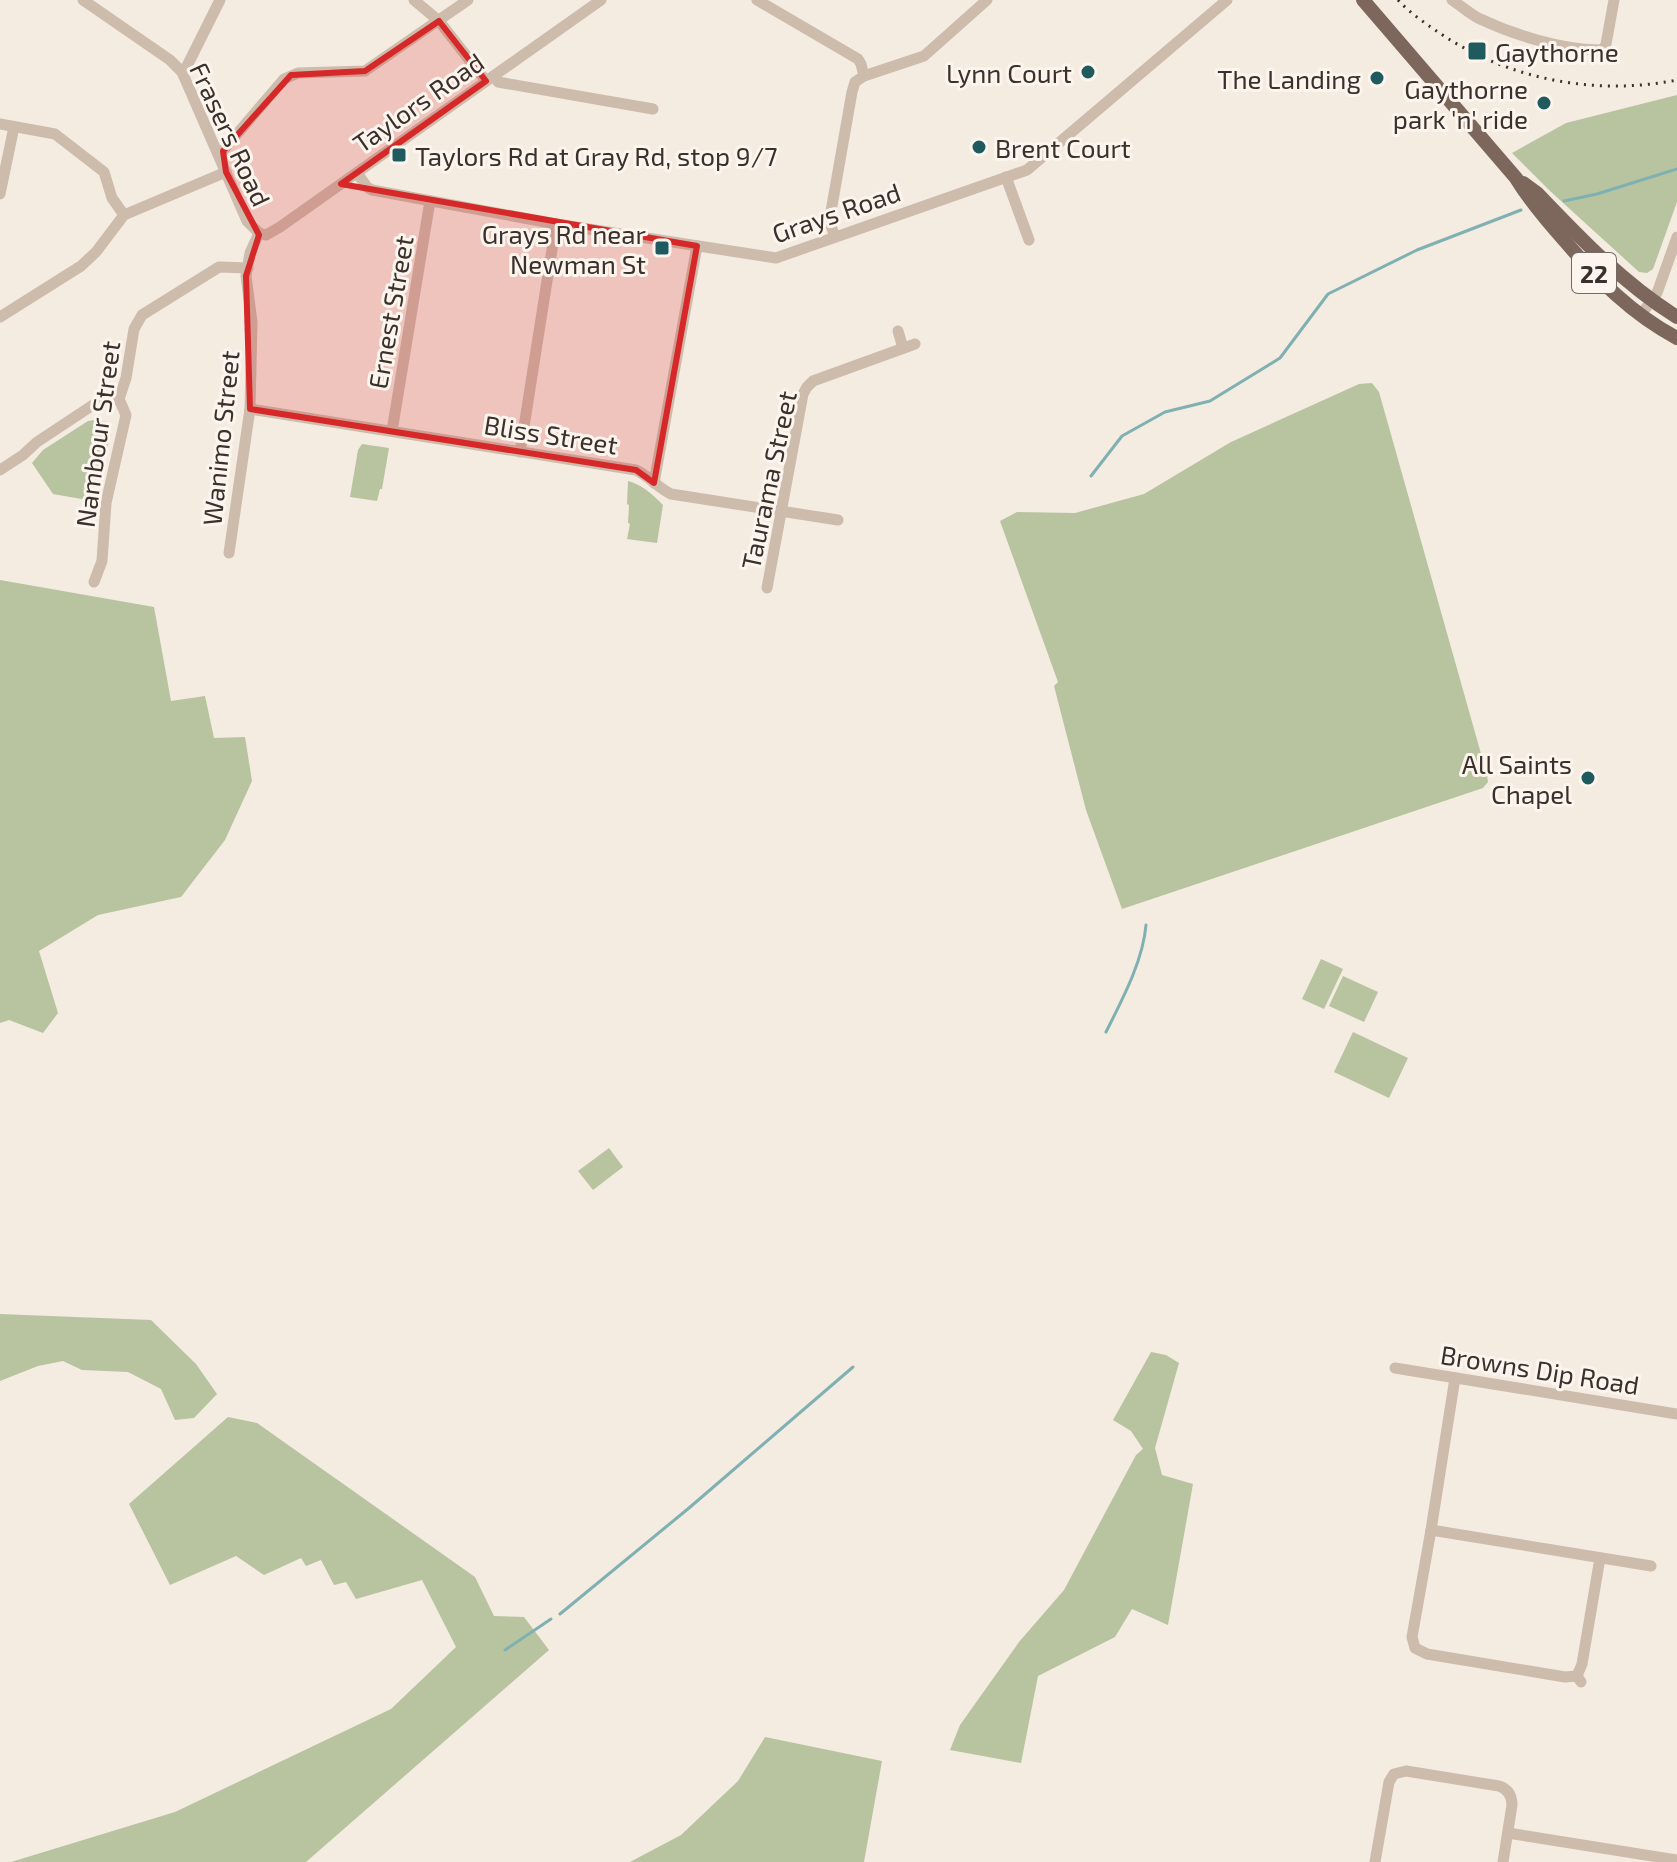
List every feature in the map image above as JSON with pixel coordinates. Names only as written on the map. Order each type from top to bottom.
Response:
[{"type":"main road","name":"22","points":[[1363,0],[1516,178],[1530,201],[1580,259],[1640,316],[1677,338]]},
{"type":"main road","name":"22","points":[[1516,178],[1538,194],[1607,263],[1677,317]]},
{"type":"street","name":"Frasers Road","points":[[83,0],[98,4],[182,72],[247,221],[259,233]]},
{"type":"street","points":[[182,72],[220,0]]},
{"type":"street","points":[[414,0],[439,21],[490,79],[653,109]]},
{"type":"street","points":[[219,155],[284,79],[298,73],[365,71],[468,0]]},
{"type":"street","name":"Taylors Road","points":[[259,233],[266,235],[280,227],[601,0]]},
{"type":"street","points":[[757,0],[858,59],[864,76]]},
{"type":"street","points":[[835,237],[830,217],[855,82],[864,76],[924,56],[987,0]]},
{"type":"street","name":"Grays Road","points":[[357,173],[372,190],[556,224],[776,258],[1027,170],[1227,0]]},
{"type":"street","points":[[1452,0],[1476,17],[1516,33],[1557,44],[1599,50],[1604,49],[1606,44],[1614,0]]},
{"type":"street","points":[[0,124],[55,134],[104,172],[112,198],[124,215]]},
{"type":"street","points":[[0,194],[14,127]]},
{"type":"street","points":[[0,317],[81,266],[96,252],[124,215],[226,172]]},
{"type":"street","points":[[1006,177],[1029,240]]},
{"type":"street","name":"Ernest Street","points":[[392,431],[430,201]]},
{"type":"street","points":[[520,452],[556,224]]},
{"type":"street","name":"Wanimo Street","points":[[229,553],[250,409],[252,322],[246,281],[250,253],[259,233]]},
{"type":"street","points":[[1640,316],[1659,289],[1677,237]]},
{"type":"street","points":[[654,483],[697,246]]},
{"type":"street","name":"Nambour Street","points":[[94,582],[102,561],[106,503],[126,415],[119,399],[126,378],[134,329],[142,315],[219,267],[248,268]]},
{"type":"street","name":"Taurama Street","points":[[767,588],[803,394],[813,381],[909,346],[898,331]]},
{"type":"street","points":[[0,470],[99,401],[119,399]]},
{"type":"street","name":"Bliss Street","points":[[250,409],[636,470],[671,494],[838,520]]},
{"type":"street","name":"Browns Dip Road","points":[[1395,1368],[1677,1414]]},
{"type":"street","points":[[1455,1378],[1412,1637],[1415,1648],[1427,1654],[1579,1679],[1600,1558]]},
{"type":"street","points":[[1431,1530],[1651,1566]]},
{"type":"street","points":[[1375,1862],[1387,1785],[1392,1776],[1409,1771],[1505,1789],[1512,1802],[1503,1862]]},
{"type":"street","points":[[1508,1833],[1628,1857],[1677,1860]]},
{"type":"highlighted area","points":[[439,21],[486,81],[341,184],[697,246],[654,483],[636,470],[250,409],[246,276],[259,235],[226,172],[223,151],[291,75],[365,71]]},
{"type":"green space","points":[[1677,95],[1677,202],[1653,269],[1647,273],[1639,272],[1512,153],[1566,123]]},
{"type":"green space","points":[[1372,383],[1379,392],[1488,782],[1483,788],[1122,909],[1086,810],[1054,686],[1058,682],[1000,521],[1017,512],[1075,513],[1144,494],[1231,442],[1359,384]]},
{"type":"green space","points":[[94,420],[108,422],[111,433],[93,501],[53,494],[32,463],[43,450]]},
{"type":"green space","points":[[362,444],[389,448],[377,501],[350,497],[358,450]]},
{"type":"green space","points":[[628,481],[643,487],[663,505],[657,543],[627,539],[630,524]]},
{"type":"green space","points":[[0,580],[154,607],[171,701],[205,696],[214,738],[245,737],[252,781],[225,840],[181,897],[98,915],[39,951],[58,1013],[43,1033],[9,1020],[0,1023]]},
{"type":"green space","points":[[1321,959],[1343,969],[1324,1009],[1302,999]]},
{"type":"green space","points":[[1343,976],[1378,992],[1364,1022],[1329,1006]]},
{"type":"green space","points":[[1353,1032],[1408,1058],[1389,1098],[1334,1072]]},
{"type":"green space","points":[[609,1148],[623,1167],[593,1190],[578,1171]]},
{"type":"green space","points":[[0,1314],[151,1320],[196,1364],[217,1394],[194,1418],[175,1420],[161,1389],[128,1372],[82,1370],[63,1361],[38,1366],[0,1381]]},
{"type":"green space","points":[[1151,1352],[1166,1355],[1179,1363],[1155,1448],[1162,1475],[1193,1484],[1168,1625],[1132,1609],[1115,1637],[1038,1676],[1021,1763],[950,1750],[960,1725],[1019,1642],[1064,1590],[1136,1455],[1143,1449],[1131,1431],[1113,1420]]},
{"type":"green space","points":[[228,1417],[257,1423],[475,1577],[494,1616],[524,1617],[549,1650],[306,1862],[11,1862],[175,1812],[391,1709],[456,1647],[422,1580],[356,1599],[346,1582],[334,1585],[321,1560],[306,1566],[301,1558],[264,1575],[236,1556],[170,1585],[129,1504]]},
{"type":"green space","points":[[765,1737],[882,1761],[864,1862],[630,1862],[681,1835],[738,1781]]},
{"type":"waterway","points":[[1564,201],[1677,169]]},
{"type":"waterway","points":[[1091,476],[1122,436],[1165,412],[1210,401],[1280,358],[1328,294],[1417,250],[1521,210]]},
{"type":"waterway","points":[[1106,1032],[1136,966],[1146,925]]},
{"type":"waterway","points":[[560,1614],[853,1367]]},
{"type":"waterway","points":[[505,1650],[551,1619]]},
{"type":"railway","points":[[1398,0],[1424,22],[1468,50],[1525,73],[1585,85],[1646,85],[1677,80]]},
{"type":"place","name":"Gaythorne","points":[[1477,51]]},
{"type":"place","name":"Lynn Court","points":[[1088,72]]},
{"type":"place","name":"The Landing","points":[[1377,78]]},
{"type":"place","name":"Gaythorne park 'n' ride","points":[[1544,103]]},
{"type":"place","name":"Brent Court","points":[[979,147]]},
{"type":"place","name":"Taylors Rd at Gray Rd, stop 9/7","points":[[399,155]]},
{"type":"place","name":"Grays Rd near Newman St","points":[[662,248]]},
{"type":"place","name":"All Saints Chapel","points":[[1588,778]]}]
